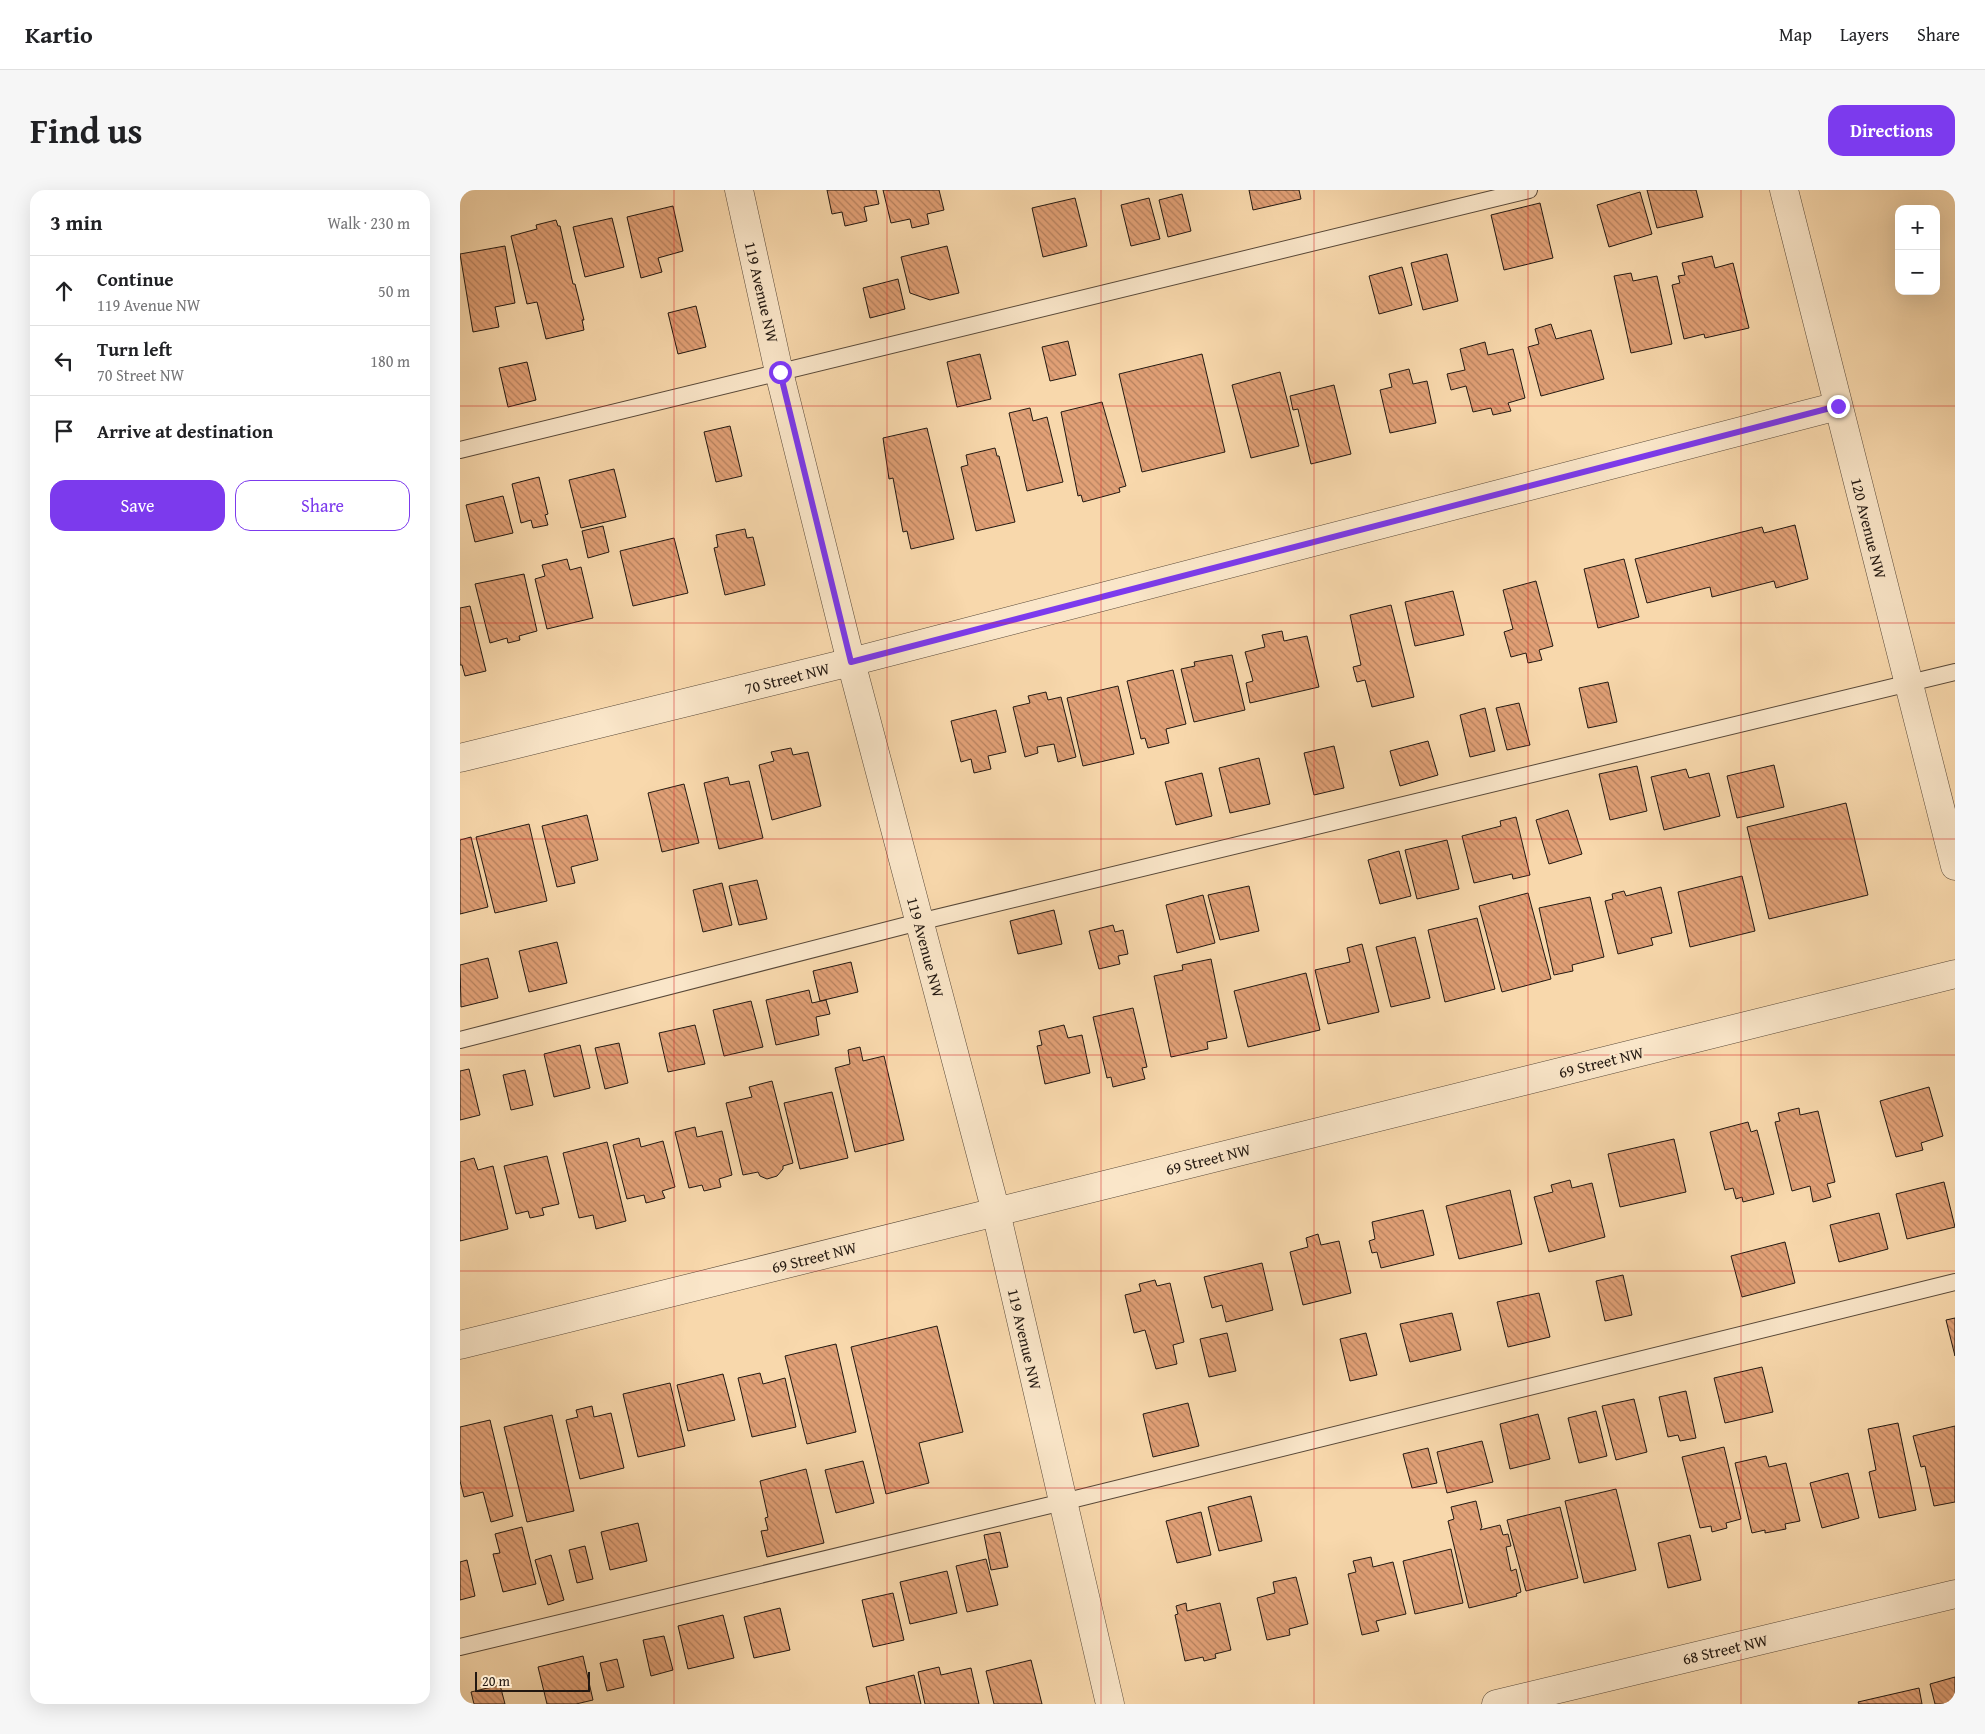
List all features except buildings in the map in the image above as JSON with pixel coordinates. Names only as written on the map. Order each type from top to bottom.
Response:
[{"type":"street","name":"119 Avenue NW","points":[[739,190],[780,372],[851,662],[996,1212],[1110,1704]]},
{"type":"street","name":"120 Avenue NW","points":[[1784,190],[1955,866]]},
{"type":"street","name":"70 Street NW","points":[[460,758],[851,662],[1838,406]]},
{"type":"street","name":"69 Street NW","points":[[460,1344],[1955,974]]},
{"type":"street","name":"68 Street NW","points":[[1496,1704],[1955,1594]]},
{"type":"lane","points":[[460,450],[1529,190]]},
{"type":"lane","points":[[460,1040],[919,922],[1955,672]]},
{"type":"lane","points":[[460,1647],[1063,1502],[1955,1282]]},
{"type":"route","points":[[780,372],[851,662],[1838,406]]}]
